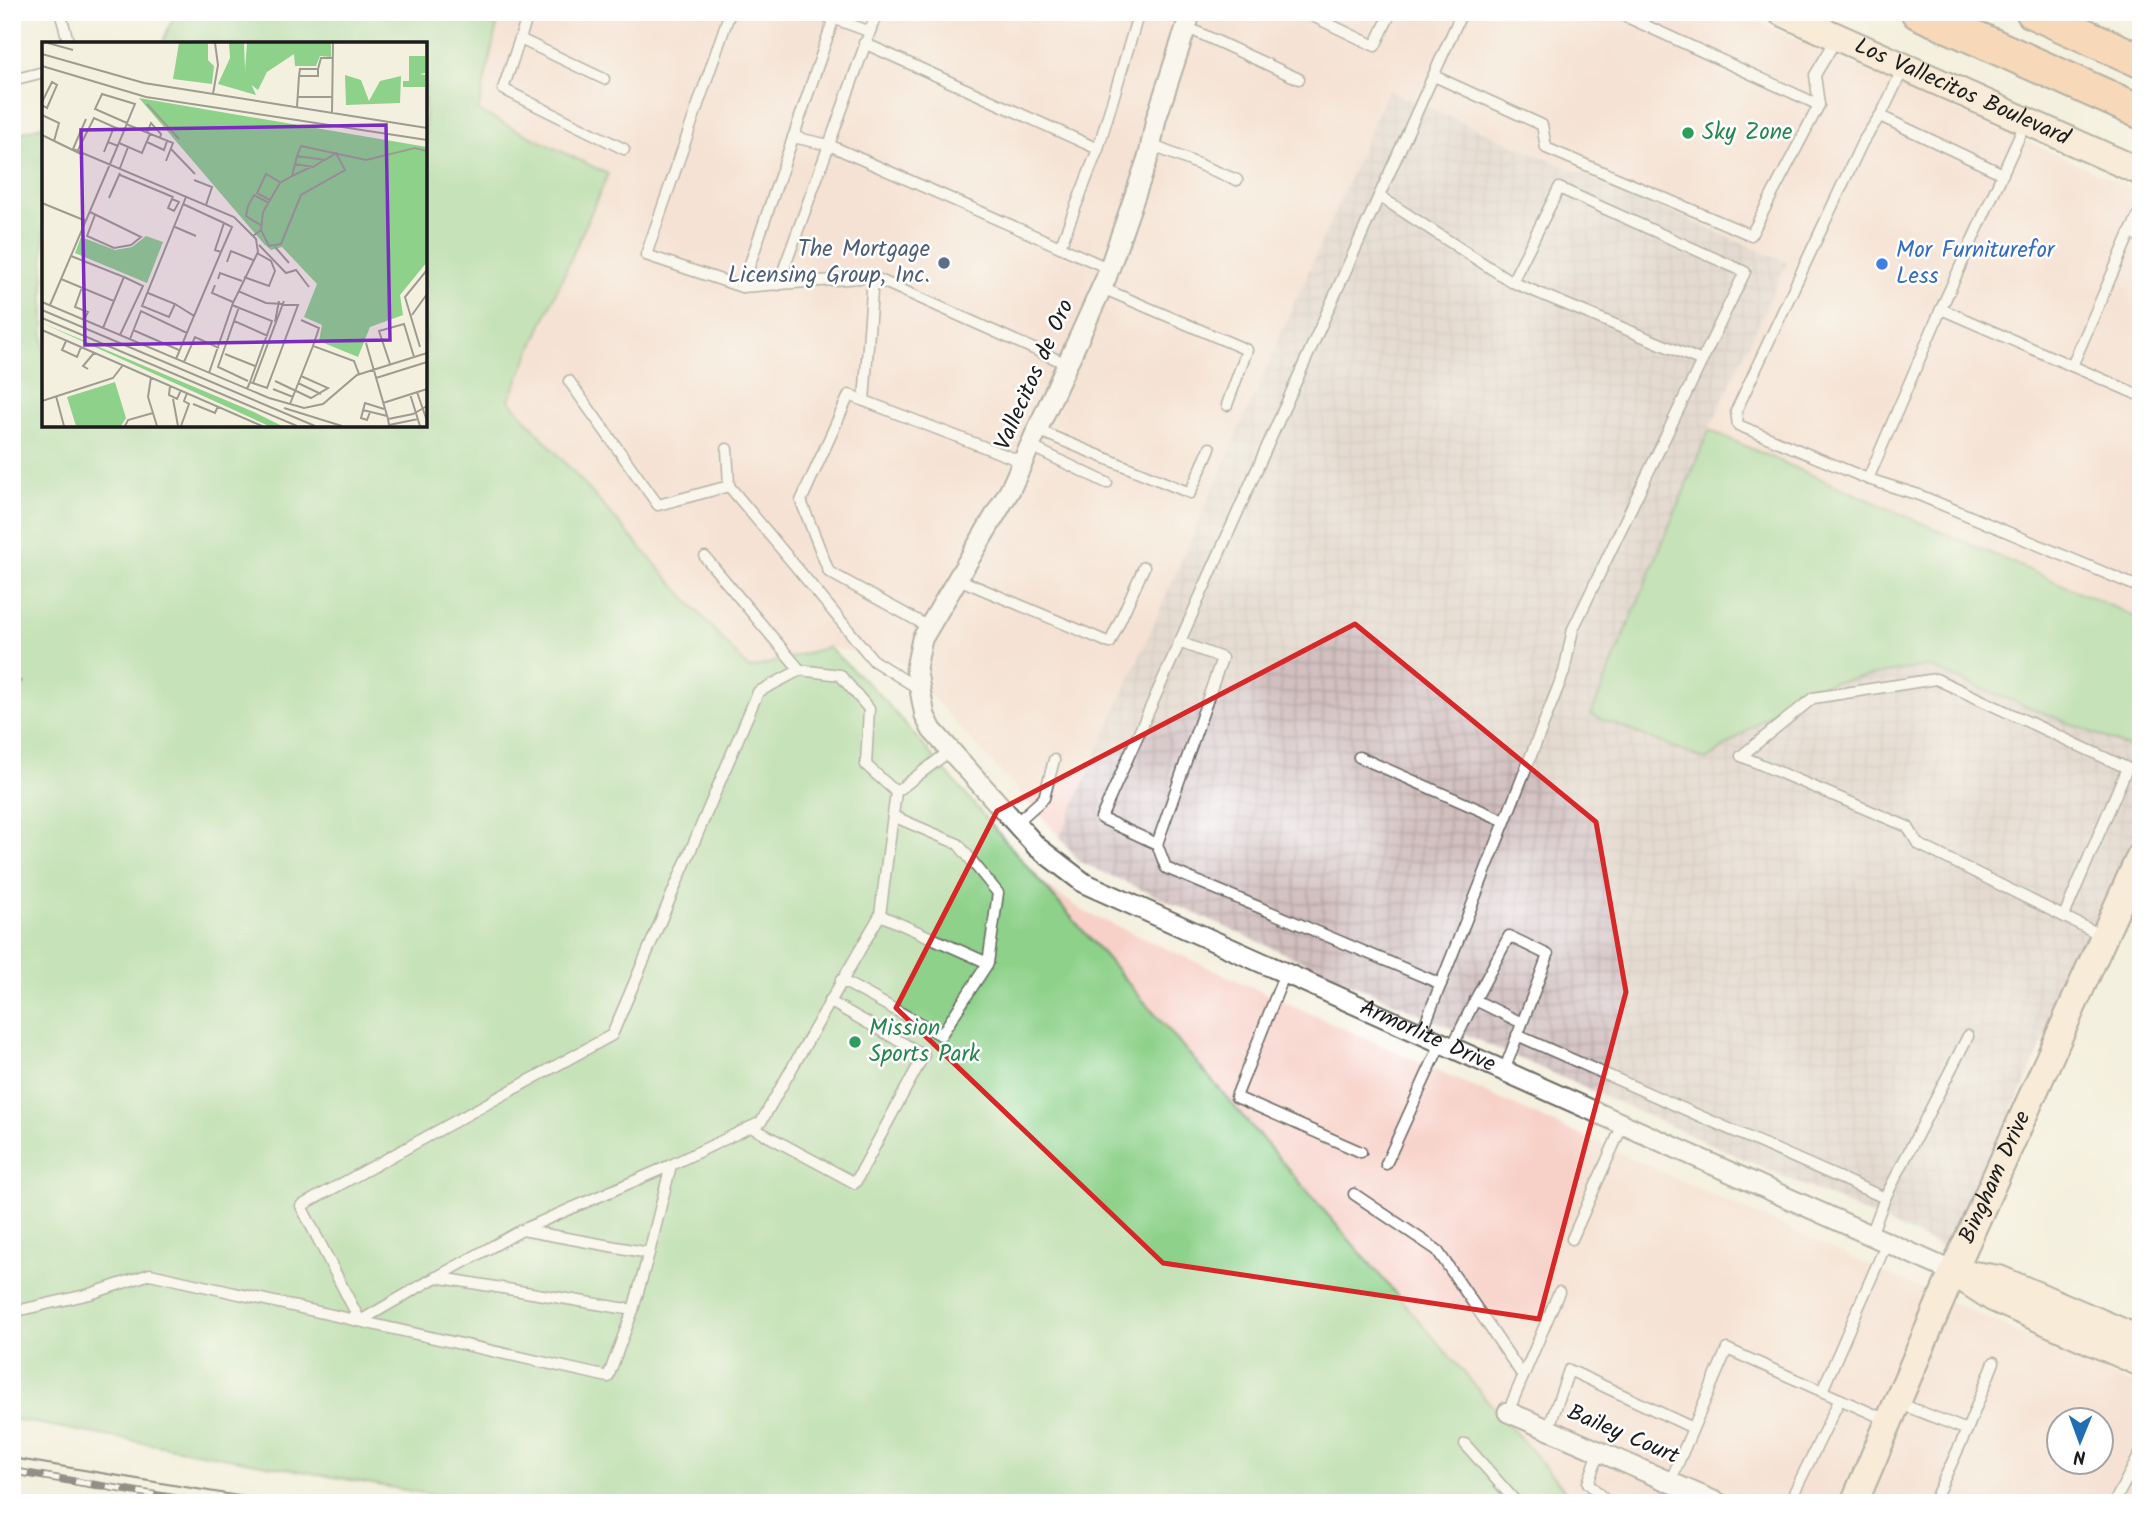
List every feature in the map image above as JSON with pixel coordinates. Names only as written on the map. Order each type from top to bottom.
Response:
[{"type":"highway","points":[[1918,12],[2141,112]]},
{"type":"highway","points":[[2033,12],[2141,61]]},
{"type":"street","name":"Los Vallecitos Boulevard","points":[[1781,12],[2141,172]]},
{"type":"street","name":"Vallecitos de Oro","points":[[948,744],[932,730],[925,716],[916,668],[922,639],[1010,490],[1102,288],[1151,145],[1156,119],[1188,20]]},
{"type":"street","name":"Armorlite Drive","points":[[948,744],[1037,847],[1084,883],[1953,1272],[1993,1298],[2141,1363]]},
{"type":"street","name":"Bingham Drive","points":[[1854,1503],[1953,1272],[2104,936],[2135,880],[2141,854]]},
{"type":"street","name":"Armorlite Drive","points":[[1953,1272],[1999,1279],[2141,1340]]},
{"type":"street","name":"Bailey Court","points":[[1508,1412],[1670,1482],[1687,1497],[1718,1503]]},
{"type":"lane","points":[[60,12],[68,42]]},
{"type":"lane","points":[[529,12],[503,89],[624,149]]},
{"type":"lane","points":[[730,12],[646,255],[742,287],[873,277],[1068,364]]},
{"type":"lane","points":[[816,12],[834,15],[868,31]]},
{"type":"lane","points":[[778,285],[877,12]]},
{"type":"lane","points":[[1060,247],[1098,149],[1139,12]]},
{"type":"lane","points":[[1304,12],[1376,46],[1391,12]]},
{"type":"lane","points":[[1157,844],[1101,818],[1462,12]]},
{"type":"lane","points":[[1616,12],[1819,105]]},
{"type":"lane","points":[[742,287],[834,15]]},
{"type":"lane","points":[[1188,20],[1299,79]]},
{"type":"lane","points":[[1434,76],[1542,125],[1546,148],[1751,235],[1819,105],[1815,75],[1838,37]]},
{"type":"lane","points":[[520,38],[604,79]]},
{"type":"lane","points":[[864,43],[1098,149]]},
{"type":"lane","points":[[1904,67],[1880,116],[1862,143],[1736,411],[1738,425],[1868,480],[1919,495],[2141,588]]},
{"type":"lane","points":[[12,80],[42,72]]},
{"type":"lane","points":[[1880,116],[2003,174]]},
{"type":"lane","points":[[1868,480],[2026,121]]},
{"type":"lane","points":[[793,137],[829,145],[1110,269]]},
{"type":"lane","points":[[1151,145],[1237,180]]},
{"type":"lane","points":[[1421,1034],[1564,672],[1573,629],[1745,272],[1559,188],[1512,282]]},
{"type":"lane","points":[[1379,196],[1512,282],[1702,361]]},
{"type":"lane","points":[[2072,366],[2141,210]]},
{"type":"lane","points":[[2130,233],[2141,237]]},
{"type":"lane","points":[[864,401],[873,277]]},
{"type":"lane","points":[[1102,288],[1247,350],[1227,405]]},
{"type":"lane","points":[[1941,309],[2141,396]]},
{"type":"lane","points":[[569,381],[658,505],[729,486]]},
{"type":"lane","points":[[929,627],[829,572],[801,501],[849,396],[1190,493],[1210,448]]},
{"type":"lane","points":[[1030,446],[1107,483]]},
{"type":"lane","points":[[727,449],[729,486],[874,661],[920,689]]},
{"type":"lane","points":[[705,557],[800,670]]},
{"type":"lane","points":[[958,579],[1110,643],[1144,567]]},
{"type":"lane","points":[[1179,642],[1222,658],[1157,844],[1166,868],[1441,984]]},
{"type":"lane","points":[[360,1321],[301,1206],[612,1035],[758,692],[800,670],[840,675],[869,709],[866,765],[896,792]]},
{"type":"lane","points":[[2064,916],[2127,768],[1936,679],[1813,698],[1741,756],[1908,827],[1918,844],[2104,936]]},
{"type":"lane","points":[[360,1321],[522,1230],[671,1165],[761,1122],[880,915],[896,792],[948,744]]},
{"type":"lane","points":[[1359,757],[1505,821]]},
{"type":"lane","points":[[1016,823],[1044,798],[1054,760]]},
{"type":"lane","points":[[841,980],[942,1035],[988,963],[998,892],[958,844],[893,816]]},
{"type":"lane","points":[[880,915],[988,963]]},
{"type":"lane","points":[[1386,1164],[1446,1045],[1475,1000],[1509,936],[1548,955],[1504,1071]]},
{"type":"lane","points":[[1284,973],[1236,1097],[1361,1152]]},
{"type":"lane","points":[[1475,1000],[1522,1023]]},
{"type":"lane","points":[[751,1127],[855,1183],[924,1055],[829,1001]]},
{"type":"lane","points":[[1517,1035],[1885,1198]]},
{"type":"lane","points":[[1822,1391],[1879,1239],[1885,1198],[1968,1036]]},
{"type":"lane","points":[[1572,1240],[1623,1124]]},
{"type":"lane","points":[[12,1312],[90,1294],[150,1274],[608,1377],[633,1310],[671,1165]]},
{"type":"lane","points":[[1354,1194],[1437,1250],[1523,1376]]},
{"type":"lane","points":[[522,1230],[649,1253]]},
{"type":"lane","points":[[436,1278],[633,1310]]},
{"type":"lane","points":[[1508,1412],[1559,1292]]},
{"type":"lane","points":[[1670,1482],[1727,1349],[1840,1399],[1967,1430]]},
{"type":"lane","points":[[1933,1503],[1994,1363]]},
{"type":"lane","points":[[1548,1430],[1569,1370],[1693,1428]]},
{"type":"lane","points":[[1788,1503],[1840,1399]]},
{"type":"lane","points":[[1465,1444],[1517,1503]]},
{"type":"lane","points":[[1599,1452],[1588,1483],[1608,1503]]},
{"type":"lane","points":[[2115,1503],[2141,1452]]},
{"type":"path","points":[[12,692],[23,677]]},
{"type":"highlighted area","points":[[1355,624],[1596,822],[1626,992],[1539,1319],[1163,1263],[896,1008],[997,811]]},
{"type":"shaded area","points":[[500,12],[1736,12],[2141,192],[2141,619],[1709,430],[1787,261],[1389,90],[1060,837],[899,661],[828,647],[750,669],[509,400],[608,174],[478,111]]},
{"type":"shaded area","points":[[1388,90],[1787,262],[1709,430],[1591,715],[1706,760],[1808,687],[1926,666],[2141,752],[2141,824],[1950,1251],[1080,862],[1060,837]]},
{"type":"shaded area","points":[[1042,883],[1083,911],[2141,1388],[2141,1503],[1576,1503]]},
{"type":"green space","points":[[175,12],[500,12],[478,111],[608,174],[509,400],[749,669],[828,647],[879,694],[1576,1503],[477,1503],[12,1419],[12,136],[42,126],[42,427],[427,427],[427,42],[163,42]]},
{"type":"green space","points":[[1709,430],[2141,619],[2141,752],[1926,666],[1808,687],[1706,760],[1591,715]]},
{"type":"tram line","points":[[12,1458],[281,1503]]},
{"type":"railway","points":[[12,1471],[204,1503]]},
{"type":"place","name":"Sky Zone","points":[[1688,133]]},
{"type":"place","name":"The Mortgage Licensing Group, Inc.","points":[[944,263]]},
{"type":"place","name":"Mor Furniturefor Less","points":[[1882,264]]},
{"type":"place","name":"Mission Sports Park","points":[[855,1042]]}]
